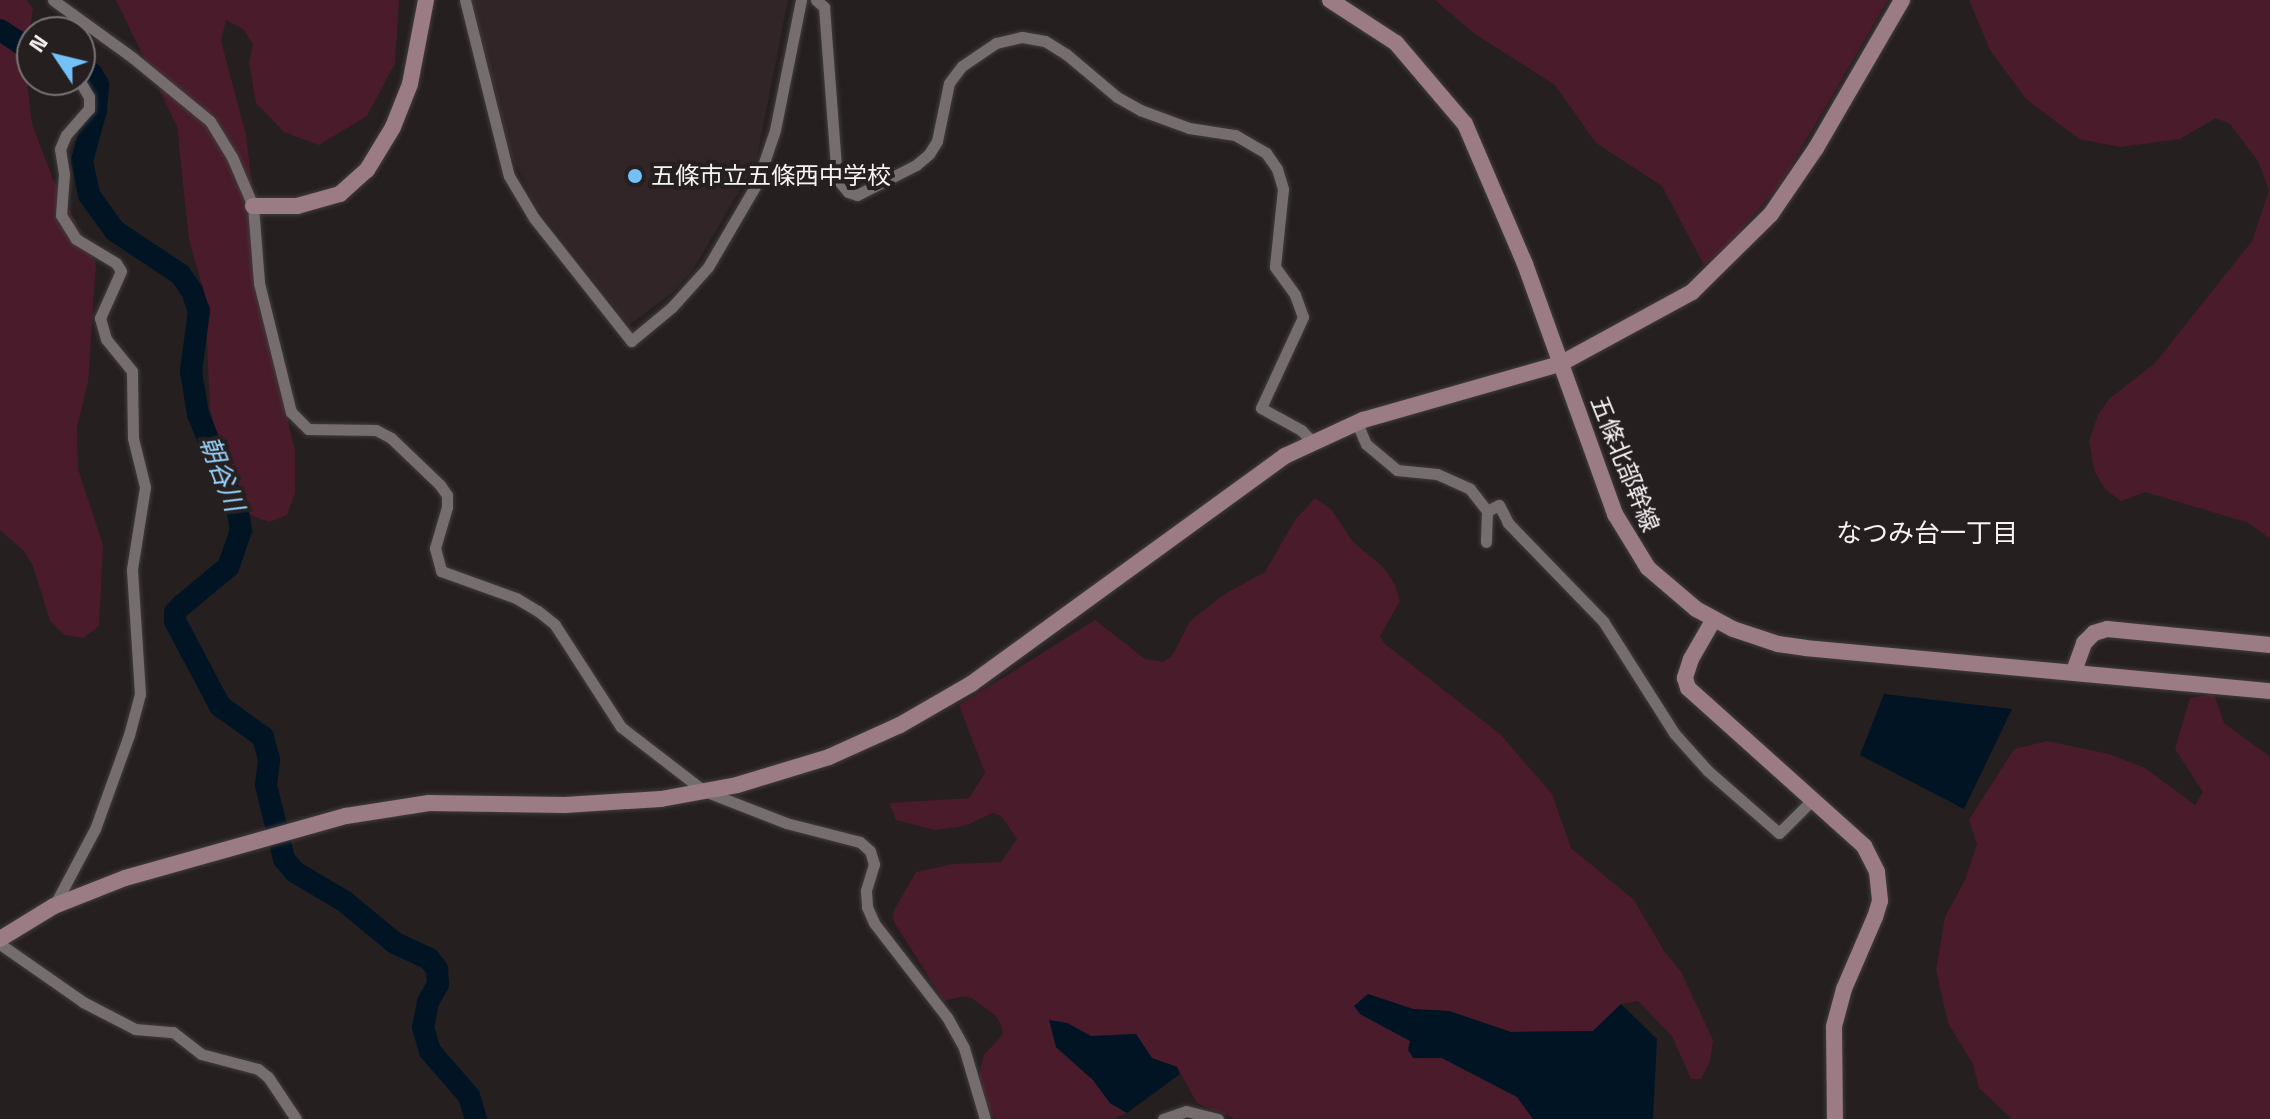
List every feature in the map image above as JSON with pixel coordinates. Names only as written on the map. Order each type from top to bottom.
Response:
[{"type":"street","points":[[53,0],[133,58],[210,121],[232,157],[253,206],[259,283],[286,395],[299,422],[308,429],[376,430],[391,438],[447,495],[447,507],[435,548],[441,571],[516,598],[555,625],[621,727],[704,791],[786,823],[860,842],[870,851],[874,864],[866,891],[867,907],[874,923],[947,1017],[964,1048],[985,1119]]},
{"type":"street","points":[[253,206],[297,206],[340,194],[361,177],[402,106],[415,60],[426,0]]},
{"type":"street","points":[[465,0],[509,176],[534,218],[631,341],[690,289],[708,267],[757,183],[767,162],[775,130],[801,0]]},
{"type":"street","points":[[816,0],[824,7],[836,168],[839,181],[848,192],[857,195],[916,165],[929,154],[937,141],[949,83],[962,66],[996,43],[1022,37],[1045,41],[1066,54],[1117,97],[1140,110],[1189,128],[1235,135],[1266,153],[1277,169],[1283,189],[1275,267],[1295,295],[1303,317],[1261,408],[1301,430],[1313,442]]},
{"type":"street","name":"五條北部幹線","points":[[1330,0],[1396,43],[1465,124],[1525,264],[1615,514],[1635,550],[1680,597],[1714,619],[1754,637],[1805,648],[2270,691]]},
{"type":"street","points":[[296,1119],[268,1077],[258,1069],[201,1054],[173,1032],[135,1029],[83,1002],[0,942],[54,906],[125,878],[295,829],[429,803],[614,803],[704,791],[829,757],[934,706],[971,684],[1255,476],[1313,442],[1357,423],[1560,364],[1692,292],[1771,214],[1816,148],[1902,0]]},
{"type":"street","points":[[54,906],[95,829],[129,735],[140,694],[132,569],[145,487],[133,438],[132,371],[106,339],[100,318],[121,271],[116,263],[76,239],[66,228],[61,215],[64,174],[60,149],[89,109],[88,96]]},
{"type":"street","points":[[1357,423],[1366,444],[1397,470],[1451,478],[1493,508],[1603,621],[1692,757],[1779,833],[1812,800]]},
{"type":"street","points":[[1486,542],[1493,508]]},
{"type":"street","points":[[1714,619],[1687,669],[1688,688],[1864,846],[1880,883],[1875,917],[1844,989],[1834,1027],[1835,1119]]},
{"type":"street","points":[[2074,671],[2084,643],[2094,633],[2107,629],[2270,645]]},
{"type":"street","points":[[1163,1119],[1186,1111],[1218,1119]]},
{"type":"shaded area","points":[[0,0],[27,0],[33,9],[32,16],[16,16],[16,96],[29,96],[32,124],[53,179],[96,263],[88,382],[77,427],[78,469],[103,545],[99,626],[83,638],[64,635],[50,621],[33,566],[24,551],[0,530]]},
{"type":"shaded area","points":[[116,0],[399,0],[395,63],[367,116],[319,145],[284,132],[256,103],[249,62],[253,44],[243,29],[226,20],[221,41],[246,135],[272,354],[295,451],[295,493],[287,515],[269,522],[251,515],[239,501],[215,427],[210,409],[205,295],[189,240],[177,126]]},
{"type":"shaded area","name":"五條市立五條西中学校","points":[[471,0],[788,0],[756,162],[693,270],[671,294],[629,325],[536,206],[509,151]]},
{"type":"shaded area","points":[[1435,0],[1888,0],[1781,183],[1727,246],[1704,265],[1662,186],[1596,143],[1555,85],[1475,34]]},
{"type":"shaded area","points":[[1969,0],[2270,0],[2270,539],[2249,523],[2145,492],[2121,501],[2105,489],[2094,470],[2089,441],[2098,415],[2109,399],[2155,363],[2252,241],[2269,190],[2258,161],[2230,124],[2216,118],[2180,139],[2120,147],[2079,139],[2026,99],[1990,50]]},
{"type":"shaded area","points":[[1315,498],[1331,509],[1353,542],[1383,567],[1394,583],[1400,601],[1380,636],[1385,644],[1500,734],[1552,794],[1571,848],[1634,900],[1664,951],[1681,972],[1713,1040],[1710,1061],[1701,1079],[1691,1079],[1672,1036],[1638,1001],[1621,1004],[1593,1031],[1511,1032],[1450,1011],[1413,1009],[1368,994],[1360,1014],[1410,1041],[1413,1058],[1442,1058],[1517,1097],[1534,1119],[1235,1119],[1197,1103],[1177,1067],[1152,1058],[1136,1034],[1091,1036],[1067,1023],[1056,1047],[1093,1080],[1110,1103],[1127,1113],[1113,1119],[995,1119],[985,1102],[979,1074],[984,1055],[1003,1034],[1001,1025],[996,1016],[972,998],[963,996],[944,1001],[894,922],[893,912],[916,872],[954,864],[1001,862],[1017,839],[1001,816],[993,813],[964,826],[935,830],[896,820],[889,803],[969,798],[985,773],[959,705],[1095,620],[1145,659],[1163,662],[1172,656],[1190,621],[1223,595],[1265,572],[1295,520]]},
{"type":"shaded area","points":[[2214,694],[2224,723],[2270,757],[2270,1119],[2012,1119],[1979,1088],[1973,1064],[1948,1023],[1936,970],[1945,917],[1965,880],[1977,844],[1969,820],[2014,749],[2047,741],[2109,754],[2145,768],[2195,805],[2203,792],[2175,749],[2190,698]]},
{"type":"water","points":[[1884,694],[2012,709],[1964,809],[1860,755]]},
{"type":"water","points":[[1368,994],[1413,1009],[1449,1011],[1511,1032],[1593,1031],[1621,1004],[1657,1039],[1653,1119],[1533,1119],[1517,1097],[1442,1058],[1413,1058],[1408,1050],[1410,1041],[1360,1014],[1354,1006]]},
{"type":"water","points":[[1049,1020],[1067,1023],[1091,1036],[1136,1034],[1152,1058],[1177,1067],[1180,1074],[1127,1113],[1110,1103],[1093,1080],[1056,1047]]},
{"type":"waterway","name":"朝谷川","points":[[0,30],[16,40]]},
{"type":"waterway","name":"朝谷川","points":[[96,81],[96,110],[82,161],[89,195],[115,231],[180,274],[192,291],[199,311],[191,371],[198,414],[238,513],[241,530],[228,567],[181,606],[175,613],[175,621],[220,706],[263,737],[269,760],[266,785],[284,859],[295,872],[344,901],[395,943],[429,959],[437,969],[438,984],[428,1002],[423,1027],[430,1051],[469,1096],[476,1119]]},
{"type":"place","name":"五條市立五條西中学校","points":[[635,176]]},
{"type":"district","name":"なつみ台一丁目","points":[[1927,534]]}]
